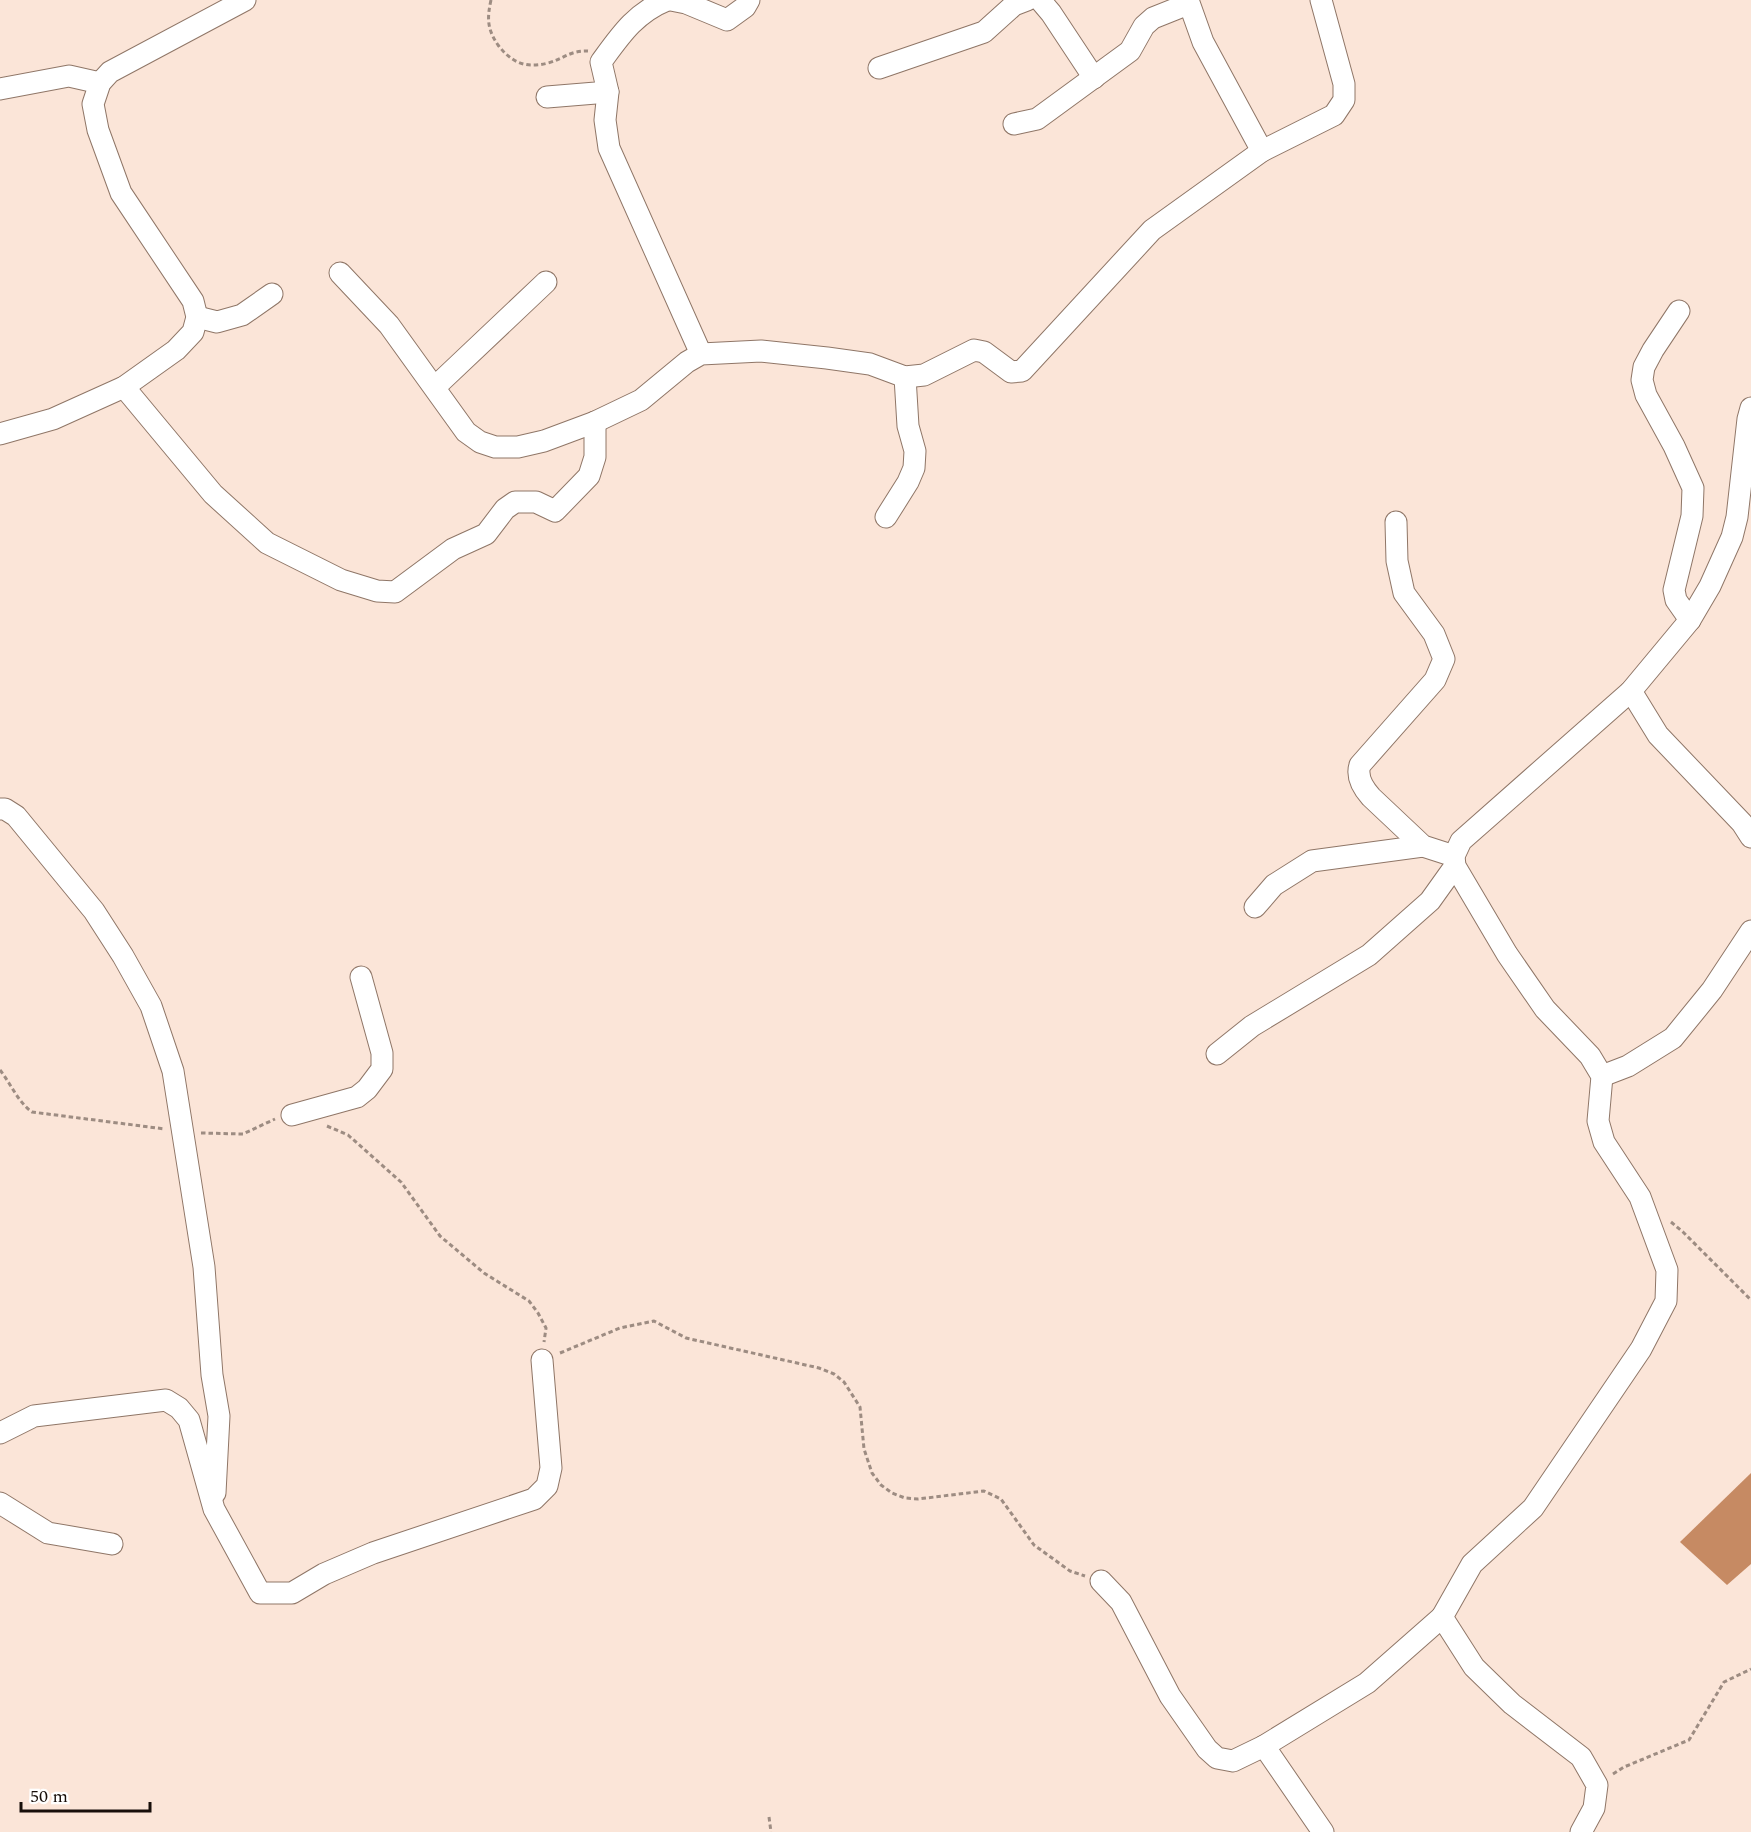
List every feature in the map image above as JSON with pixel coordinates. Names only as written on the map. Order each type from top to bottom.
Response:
[{"type":"street","points":[[0,434],[52,419],[124,387],[176,350],[193,332],[196,317],[193,301],[122,193],[98,130],[93,104],[100,83],[110,72],[245,0]]},
{"type":"street","points":[[701,354],[609,148],[605,120],[608,92],[601,63],[628,25],[653,6],[669,0],[686,3],[727,20],[745,7],[749,0]]},
{"type":"street","points":[[879,68],[984,32],[1014,5],[1027,0]]},
{"type":"street","points":[[1040,0],[1052,13],[1094,78]]},
{"type":"street","points":[[340,273],[389,325],[466,432],[480,442],[495,447],[518,447],[544,441],[595,422],[641,400],[687,362],[701,354],[761,351],[827,358],[870,364],[905,377],[924,375],[974,350],[984,352],[1011,372],[1022,371],[1152,230],[1262,151],[1334,115],[1344,100],[1344,84],[1321,0]]},
{"type":"street","points":[[1014,124],[1038,119],[1130,51],[1144,26],[1153,18],[1188,2],[1203,42],[1262,151]]},
{"type":"street","points":[[0,89],[69,76],[100,83]]},
{"type":"street","points":[[547,97],[608,92]]},
{"type":"street","points":[[435,387],[546,282]]},
{"type":"street","points":[[196,317],[217,322],[242,315],[272,294]]},
{"type":"street","points":[[1679,311],[1653,350],[1644,367],[1642,380],[1646,395],[1674,446],[1693,488],[1692,516],[1674,590],[1676,600],[1690,620]]},
{"type":"street","points":[[886,517],[914,468],[915,451],[908,426],[905,377]]},
{"type":"street","points":[[124,387],[213,494],[267,543],[341,579],[377,591],[395,592],[453,549],[486,534],[505,509],[514,502],[536,502],[555,511],[590,476],[595,457],[595,422]]},
{"type":"street","points":[[1217,1054],[1252,1026],[1370,955],[1430,901],[1454,861],[1461,841],[1631,691],[1690,620],[1710,586],[1732,537],[1737,517],[1751,408]]},
{"type":"street","points":[[1101,1581],[1121,1602],[1170,1696],[1208,1749],[1217,1758],[1233,1761],[1264,1746],[1367,1683],[1442,1617],[1472,1564],[1533,1508],[1641,1349],[1666,1301],[1667,1270],[1640,1197],[1604,1142],[1598,1120],[1602,1076],[1590,1056],[1545,1009],[1507,954],[1454,861],[1423,846],[1371,797],[1364,789],[1358,773],[1360,765],[1435,680],[1444,658],[1434,634],[1404,592],[1397,561],[1396,522]]},
{"type":"street","points":[[1631,691],[1658,735],[1742,823],[1751,837]]},
{"type":"street","points":[[0,809],[5,809],[16,816],[94,911],[151,1006],[173,1071],[204,1267],[212,1375],[219,1416],[214,1509]]},
{"type":"street","points":[[1255,906],[1274,885],[1312,861],[1423,846]]},
{"type":"street","points":[[1602,1076],[1628,1066],[1673,1038],[1712,990],[1751,931]]},
{"type":"street","points":[[292,1114],[357,1097],[367,1089],[382,1069],[382,1053],[361,977]]},
{"type":"street","points":[[0,1433],[33,1416],[166,1400],[189,1419],[214,1509],[260,1593],[292,1593],[324,1574],[373,1553],[534,1498],[547,1486],[550,1468],[542,1360]]},
{"type":"street","points":[[0,1503],[48,1533],[112,1544]]},
{"type":"street","points":[[1442,1617],[1474,1667],[1512,1704],[1581,1758],[1597,1785],[1594,1808],[1581,1832]]},
{"type":"street","points":[[1264,1746],[1323,1832]]},
{"type":"path","points":[[491,0],[487,17],[492,36],[508,58],[528,66],[548,63],[577,50],[588,51],[601,63]]},
{"type":"path","points":[[0,1070],[24,1107],[32,1112],[183,1131],[243,1134],[292,1114]]},
{"type":"path","points":[[320,1122],[348,1135],[401,1182],[440,1236],[484,1273],[529,1301],[546,1328],[542,1360],[620,1328],[654,1321],[686,1338],[819,1368],[834,1374],[844,1382],[860,1407],[864,1449],[872,1473],[892,1493],[905,1498],[918,1499],[984,1491],[1001,1500],[1034,1545],[1070,1571],[1101,1581]]},
{"type":"path","points":[[1665,1218],[1683,1232],[1751,1300]]},
{"type":"path","points":[[1597,1785],[1624,1767],[1689,1740],[1724,1682],[1751,1669]]},
{"type":"path","points":[[769,1817],[771,1832]]},
{"type":"shaded area","points":[[1751,1473],[1751,1564],[1727,1585],[1680,1542]]}]
